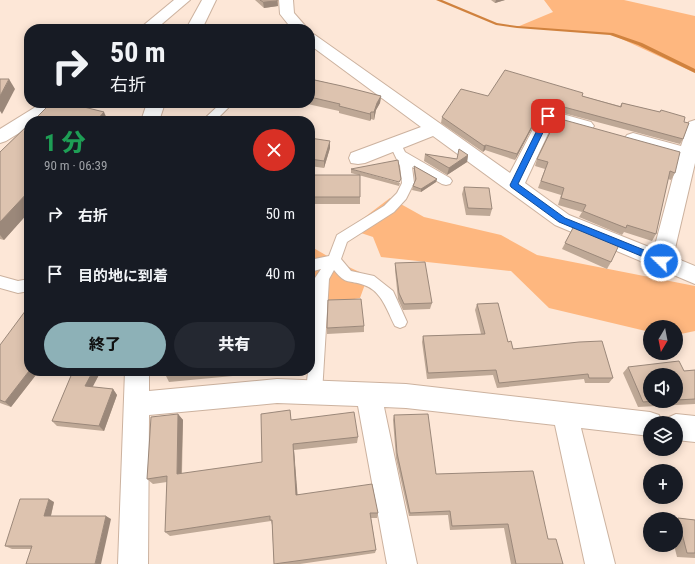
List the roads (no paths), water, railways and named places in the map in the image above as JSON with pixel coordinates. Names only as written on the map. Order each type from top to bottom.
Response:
[{"type":"street","points":[[153,24],[183,0]]},
{"type":"street","points":[[197,24],[209,0]]},
{"type":"street","points":[[286,0],[287,14],[296,24]]},
{"type":"street","points":[[315,42],[562,220],[695,275]]},
{"type":"street","points":[[33,116],[46,108]]},
{"type":"street","points":[[514,185],[548,116],[688,154]]},
{"type":"street","points":[[0,137],[24,122]]},
{"type":"street","points":[[661,261],[695,126]]},
{"type":"street","points":[[358,158],[398,149],[435,128]]},
{"type":"street","points":[[133,564],[137,376]]},
{"type":"street","points":[[136,404],[277,391],[406,396],[643,423]]},
{"type":"street","points":[[369,395],[402,564]]},
{"type":"street","points":[[565,414],[600,564]]},
{"type":"street","points":[[683,428],[695,429]]},
{"type":"lane","points":[[214,116],[222,108]]},
{"type":"lane","points":[[398,149],[446,181]]},
{"type":"lane","points":[[314,393],[322,278],[334,260],[342,239],[389,209],[402,196],[408,183],[406,166],[398,149]]},
{"type":"lane","points":[[315,265],[334,260]]},
{"type":"lane","points":[[334,260],[347,276],[369,280],[388,295],[400,322]]},
{"type":"lane","points":[[0,282],[18,287],[24,285]]},
{"type":"waterway","points":[[438,0],[496,24],[611,34],[640,44],[695,71]]}]
